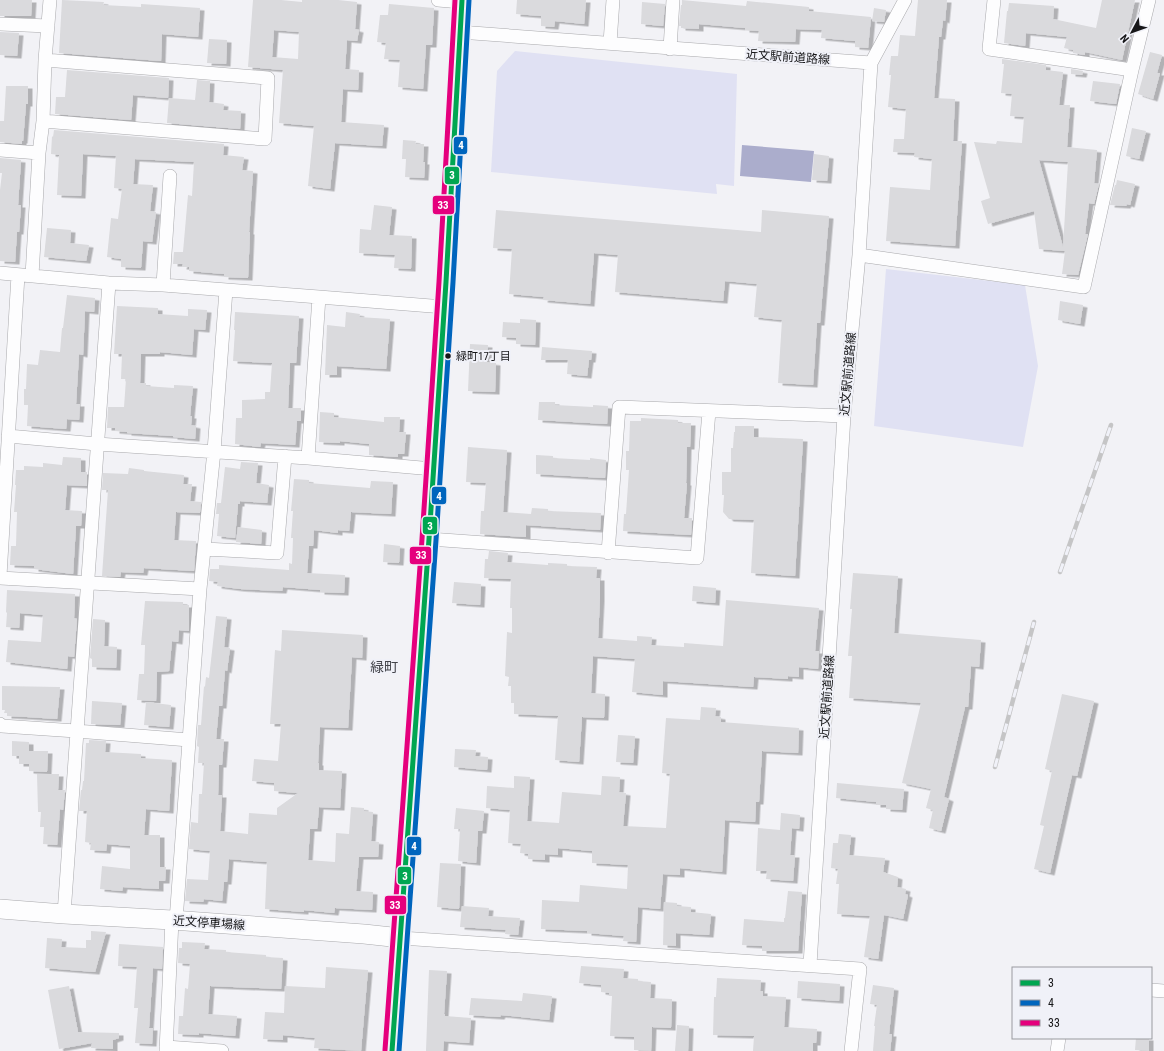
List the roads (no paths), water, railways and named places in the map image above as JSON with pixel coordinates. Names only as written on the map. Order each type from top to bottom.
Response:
[{"type":"street","points":[[32,276],[50,0]]},
{"type":"street","points":[[392,1051],[429,539],[462,1],[438,0]]},
{"type":"street","points":[[610,43],[613,0]]},
{"type":"street","points":[[670,49],[673,0]]},
{"type":"street","points":[[872,63],[905,0]]},
{"type":"street","points":[[994,0],[989,49],[1132,70]]},
{"type":"street","points":[[859,254],[1084,287],[1148,0]]},
{"type":"street","points":[[0,24],[48,26]]},
{"type":"street","name":"近文駅前道路線","points":[[459,32],[872,63],[859,254],[844,416],[810,966]]},
{"type":"street","points":[[42,121],[265,140],[268,78],[45,60]]},
{"type":"street","points":[[0,150],[39,153]]},
{"type":"street","points":[[163,285],[170,176]]},
{"type":"street","points":[[0,273],[109,283],[163,285],[319,296],[444,307]]},
{"type":"street","points":[[18,275],[6,381],[8,436],[3,485],[0,577],[200,590]]},
{"type":"street","points":[[64,914],[109,283]]},
{"type":"street","points":[[222,1051],[166,1049],[174,920],[200,590],[214,451],[226,290]]},
{"type":"street","points":[[308,458],[319,296]]},
{"type":"street","points":[[608,552],[618,407],[844,416]]},
{"type":"street","points":[[429,539],[697,558],[709,411]]},
{"type":"street","points":[[8,436],[98,444],[285,456],[433,469]]},
{"type":"street","points":[[205,549],[277,553],[285,456]]},
{"type":"street","points":[[0,724],[2,726],[189,740]]},
{"type":"street","name":"近文停車場線","points":[[8,909],[364,934],[401,938]]},
{"type":"street","points":[[401,938],[860,969],[851,1051]]},
{"type":"street","points":[[1152,990],[1164,991]]},
{"type":"street","points":[[1057,1051],[1059,1039]]},
{"type":"water","points":[[742,145],[814,151],[811,182],[740,176]]},
{"type":"railway","points":[[1060,572],[1111,425]]},
{"type":"railway","points":[[995,767],[1034,622]]},
{"type":"place","name":"緑町17丁目","points":[[448,356]]},
{"type":"district","name":"緑町","points":[[384,667]]}]
